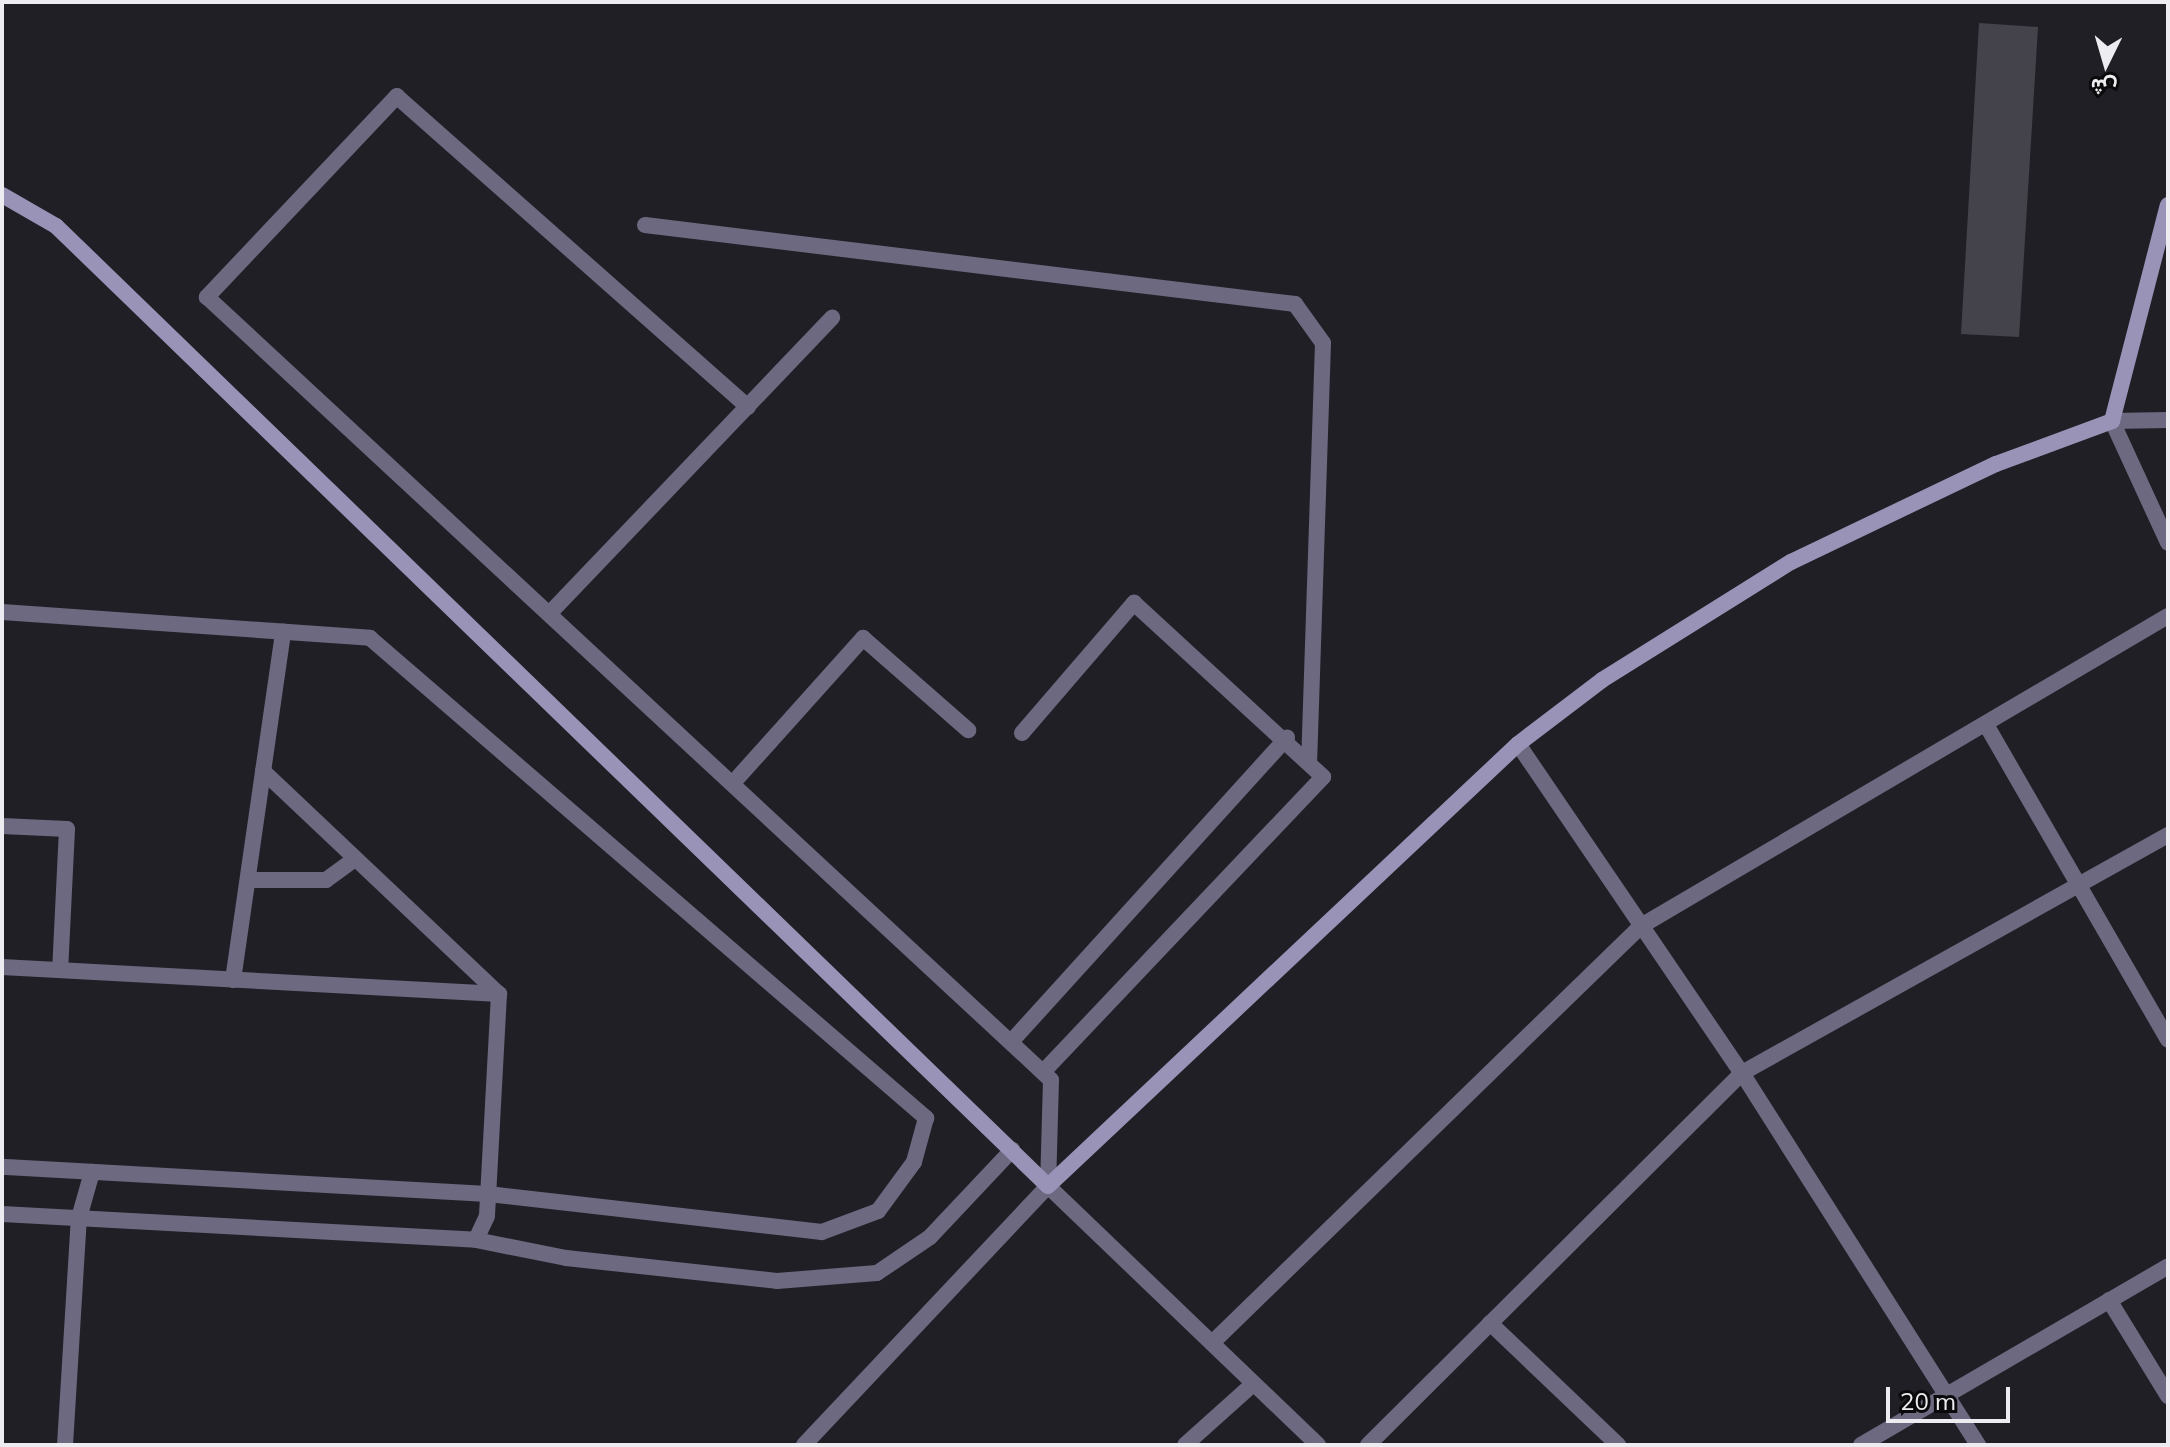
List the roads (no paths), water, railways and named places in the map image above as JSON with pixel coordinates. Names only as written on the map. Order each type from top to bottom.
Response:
[{"type":"street","points":[[748,407],[397,96],[207,297],[1051,1080],[1048,1186]]},
{"type":"street","points":[[2,195],[56,226],[1318,1445]]},
{"type":"street","points":[[2168,205],[2112,421],[2168,543]]},
{"type":"street","points":[[645,225],[1295,304],[1323,343],[1309,762]]},
{"type":"street","points":[[549,614],[832,318]]},
{"type":"street","points":[[804,1445],[1048,1186],[1518,744],[1602,680],[1791,562],[1996,464],[2112,421],[2168,420]]},
{"type":"street","points":[[1022,733],[1134,603],[1287,738],[1323,777],[1043,1072]]},
{"type":"street","points":[[2,612],[370,638],[926,1118],[914,1162],[878,1211],[822,1232],[488,1194],[2,1167]]},
{"type":"street","points":[[1212,1343],[1641,926],[1988,728],[2168,616]]},
{"type":"street","points":[[233,980],[283,632]]},
{"type":"street","points":[[733,783],[863,638],[968,730]]},
{"type":"street","points":[[1988,728],[2082,886],[2168,1040]]},
{"type":"street","points":[[1011,1042],[1287,738]]},
{"type":"street","points":[[1518,744],[1742,1073],[1978,1445]]},
{"type":"street","points":[[263,771],[499,994],[488,1194],[476,1240]]},
{"type":"street","points":[[2,826],[67,829],[60,970]]},
{"type":"street","points":[[1368,1445],[1742,1073],[2082,886],[2168,835]]},
{"type":"street","points":[[248,880],[326,880],[355,859]]},
{"type":"street","points":[[2,967],[499,994]]},
{"type":"street","points":[[2,1214],[476,1240],[566,1258],[777,1281],[877,1273],[930,1237],[1012,1150]]},
{"type":"street","points":[[65,1445],[79,1218],[92,1172]]},
{"type":"street","points":[[1861,1445],[2168,1266]]},
{"type":"street","points":[[2109,1300],[2168,1396]]},
{"type":"street","points":[[1490,1323],[1618,1445]]},
{"type":"street","points":[[1185,1445],[1253,1384]]}]
